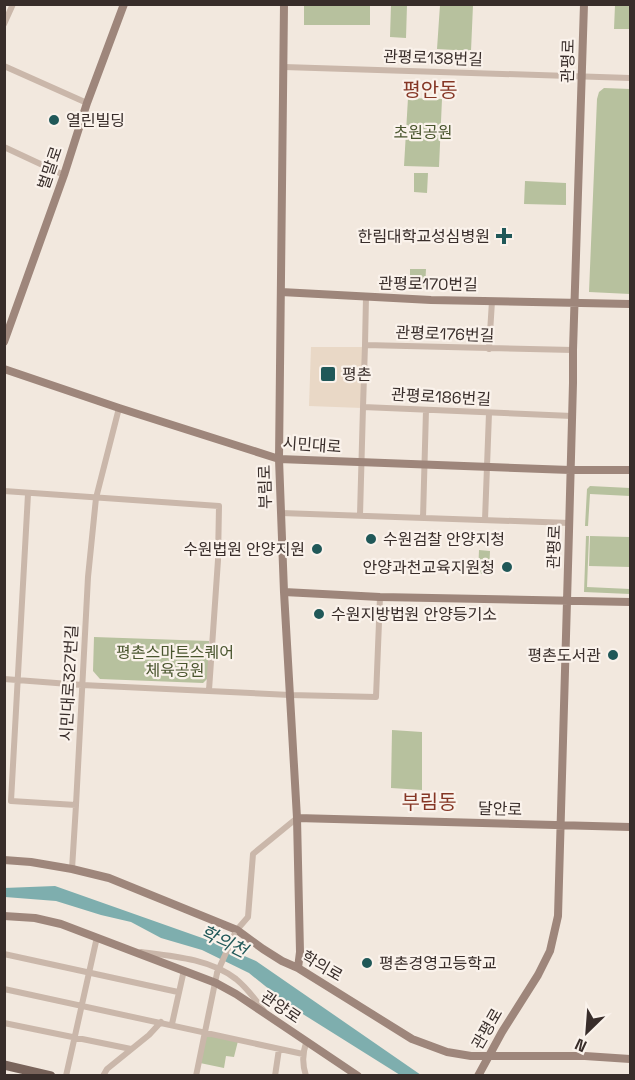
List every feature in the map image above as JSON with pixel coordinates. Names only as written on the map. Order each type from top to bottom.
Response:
[{"type":"main road","points":[[4,1065],[51,1076]]},
{"type":"street","points":[[4,24],[13,4]]},
{"type":"street","name":"벌말로","points":[[4,342],[124,4]]},
{"type":"street","name":"부림로","points":[[284,4],[279,459],[297,818],[300,952],[298,968]]},
{"type":"street","name":"관평로","points":[[479,1073],[538,975],[550,951],[558,916],[584,4]]},
{"type":"street","points":[[4,66],[87,103]]},
{"type":"street","name":"관평로138번길","points":[[284,68],[630,78]]},
{"type":"street","points":[[4,147],[64,175]]},
{"type":"street","name":"관평로170번길","points":[[281,292],[366,297],[630,304]]},
{"type":"street","points":[[360,515],[366,297]]},
{"type":"street","points":[[489,349],[492,301]]},
{"type":"street","name":"관평로176번길","points":[[365,345],[573,350]]},
{"type":"street","name":"시민대로","points":[[4,369],[279,459],[570,470],[630,470]]},
{"type":"street","name":"관평로186번길","points":[[363,407],[572,416]]},
{"type":"street","name":"시민대로327번길","points":[[72,869],[88,577],[96,498],[119,408]]},
{"type":"street","points":[[423,518],[426,410]]},
{"type":"street","points":[[485,520],[489,413]]},
{"type":"street","points":[[4,491],[219,506],[218,560],[209,690]]},
{"type":"street","points":[[28,494],[11,801],[76,805]]},
{"type":"street","points":[[281,513],[570,523]]},
{"type":"street","points":[[284,592],[380,597],[630,602]]},
{"type":"street","points":[[4,679],[82,685],[376,697],[380,597]]},
{"type":"street","points":[[196,1076],[217,973],[235,933],[248,917],[253,854],[297,818]]},
{"type":"street","name":"달안로","points":[[297,818],[630,827]]},
{"type":"street","name":"학의로","points":[[4,860],[72,869],[109,878],[235,933],[298,968],[412,1040],[447,1052],[471,1056],[585,1056],[630,1059]]},
{"type":"street","name":"관양로","points":[[4,916],[49,920],[216,983],[358,1076]]},
{"type":"street","points":[[66,1076],[97,937]]},
{"type":"street","points":[[135,951],[212,965],[236,979],[255,998],[266,1014]]},
{"type":"street","points":[[4,954],[178,992]]},
{"type":"street","points":[[172,1024],[184,970]]},
{"type":"street","points":[[4,989],[303,1054]]},
{"type":"street","points":[[103,1076],[107,1069],[149,1035],[161,1022]]},
{"type":"street","points":[[4,1023],[131,1049]]},
{"type":"street","points":[[306,1076],[303,1054],[307,1041]]},
{"type":"street","points":[[274,1076],[279,1049]]},
{"type":"green space","points":[[304,5],[370,5],[370,25],[304,25]]},
{"type":"green space","points":[[391,5],[407,5],[406,38],[390,37]]},
{"type":"green space","points":[[440,5],[473,5],[471,51],[437,49]]},
{"type":"green space","points":[[615,5],[630,5],[630,29],[614,29]]},
{"type":"green space","points":[[604,88],[630,89],[630,294],[589,292],[597,99],[599,92]]},
{"type":"green space","name":"초원공원","points":[[408,98],[442,99],[439,167],[404,166]]},
{"type":"green space","points":[[414,173],[428,173],[427,193],[414,192]]},
{"type":"green space","points":[[525,181],[566,183],[566,205],[524,204]]},
{"type":"green space","points":[[410,269],[426,269],[425,288],[410,288]]},
{"type":"green space","points":[[590,486],[630,488],[630,496],[590,494],[588,526],[585,526],[587,489]]},
{"type":"green space","points":[[586,536],[589,536],[587,587],[630,589],[630,594],[584,592]]},
{"type":"green space","points":[[590,536],[630,537],[630,567],[589,566]]},
{"type":"green space","points":[[479,550],[490,551],[489,574],[478,574]]},
{"type":"green space","name":"평촌스마트스퀘어 체육공원","points":[[94,637],[209,641],[208,678],[203,683],[100,679],[93,671]]},
{"type":"green space","points":[[392,730],[422,732],[422,790],[391,788]]},
{"type":"green space","points":[[205,1035],[238,1041],[234,1057],[226,1056],[224,1068],[200,1063]]},
{"type":"shaded area","points":[[311,347],[365,347],[362,408],[309,406]]},
{"type":"water","name":"학의천","points":[[55,886],[205,939],[256,961],[421,1075],[400,1075],[290,1006],[249,973],[202,950],[161,938],[131,922],[56,901],[5,897],[4,888]]},
{"type":"place","name":"열린빌딩","points":[[54,120]]},
{"type":"place","name":"한림대학교성심병원","points":[[504,236]]},
{"type":"place","name":"평촌","points":[[328,374]]},
{"type":"place","name":"수원검찰 안양지청","points":[[371,539]]},
{"type":"place","name":"수원법원 안양지원","points":[[317,549]]},
{"type":"place","name":"안양과천교육지원청","points":[[507,567]]},
{"type":"place","name":"수원지방법원 안양등기소","points":[[319,614]]},
{"type":"place","name":"평촌도서관","points":[[613,655]]},
{"type":"place","name":"평촌경영고등학교","points":[[367,963]]},
{"type":"district","name":"평안동","points":[[430,90]]},
{"type":"district","name":"부림동","points":[[429,802]]}]
